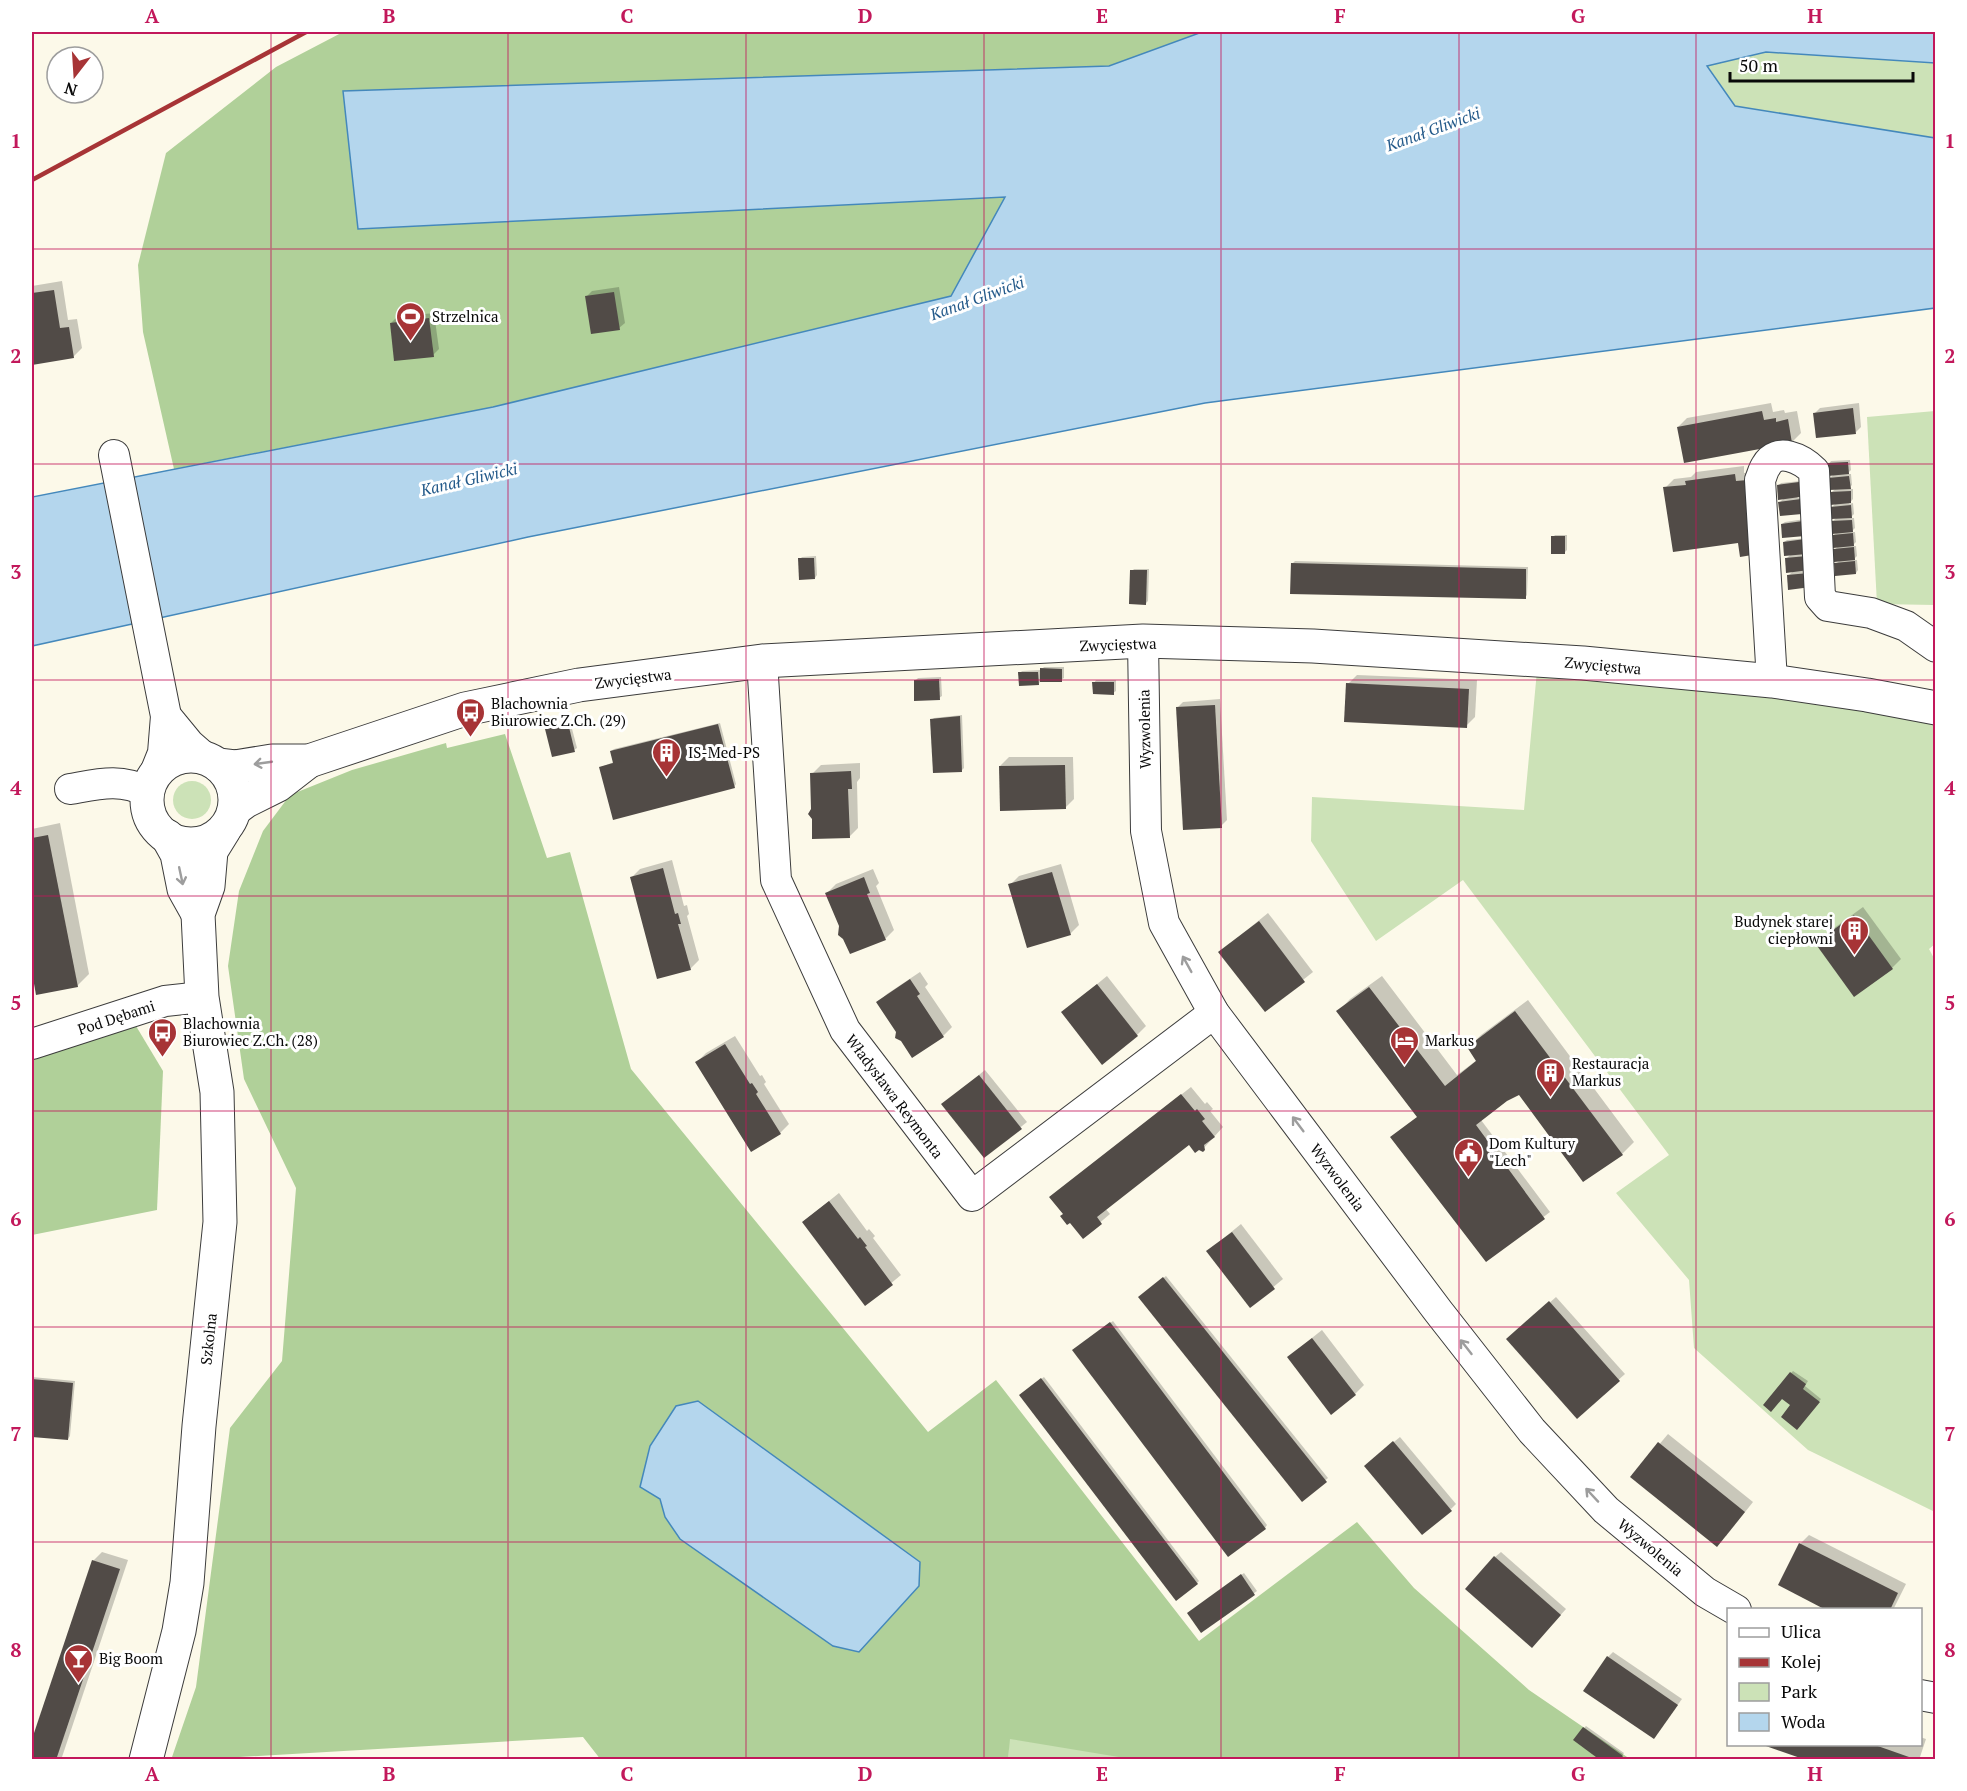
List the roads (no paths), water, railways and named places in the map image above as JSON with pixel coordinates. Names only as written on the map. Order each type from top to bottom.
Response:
[{"type":"street","points":[[1772,681],[1760,480],[1766,464],[1776,457],[1792,456],[1804,462],[1814,471],[1820,597],[1828,606],[1871,613],[1906,626],[1935,646]]},
{"type":"street","points":[[115,459],[166,716],[163,753],[151,785],[148,805],[151,817],[166,836],[183,843],[202,843],[214,838],[229,820],[236,798],[233,785],[227,774],[189,744],[166,716]]},
{"type":"street","name":"Zwycięstwa","points":[[211,761],[235,767],[272,761],[309,760],[465,709],[579,685],[762,661],[1143,641],[1313,646],[1572,662],[1772,681],[1935,708]]},
{"type":"street","name":"Wyzwolenia","points":[[1143,641],[1146,831],[1164,922],[1214,1013],[1438,1311],[1532,1431],[1606,1510],[1706,1592],[1733,1608]]},
{"type":"street","name":"Władysława Reymonta","points":[[762,661],[776,880],[845,1030],[972,1196],[1214,1013]]},
{"type":"street","points":[[151,785],[163,766],[175,759],[190,756],[211,761]]},
{"type":"street","name":"Zwycięstwa","points":[[229,820],[246,801],[279,785],[309,760]]},
{"type":"street","points":[[70,789],[113,781],[138,786],[151,785]]},
{"type":"street","name":"Szkolna","points":[[146,1760],[179,1631],[187,1583],[199,1426],[220,1222],[218,1092],[202,997],[198,914],[208,886],[211,851],[229,820]]},
{"type":"street","name":"Szkolna","points":[[166,836],[177,854],[184,889],[198,914]]},
{"type":"street","name":"Pod Dębami","points":[[32,1044],[165,1001],[202,997]]},
{"type":"water","name":"Kanał Gliwicki","points":[[1202,32],[1935,32],[1935,63],[1766,52],[1707,66],[1735,106],[1935,138],[1935,308],[1205,403],[528,537],[32,646],[32,497],[493,407],[951,296],[1005,197],[358,229],[343,91],[1109,66]]},
{"type":"water","points":[[698,1401],[920,1562],[919,1586],[859,1652],[833,1646],[680,1539],[665,1517],[660,1499],[640,1487],[650,1446],[676,1406]]},
{"type":"railway","points":[[32,180],[306,32]]},
{"type":"place","name":"Strzelnica","points":[[411,342]]},
{"type":"place","name":"Blachownia Biurowiec Z.Ch. (29)","points":[[470,738]]},
{"type":"place","name":"IS-Med-PS","points":[[667,778]]},
{"type":"place","name":"Budynek starej ciepłowni","points":[[1854,956]]},
{"type":"place","name":"Blachownia Biurowiec Z.Ch. (28)","points":[[162,1058]]},
{"type":"place","name":"Markus","points":[[1404,1066]]},
{"type":"place","name":"Restauracja Markus","points":[[1551,1098]]},
{"type":"place","name":"Dom Kultury \"Lech\"","points":[[1468,1178]]},
{"type":"place","name":"Big Boom","points":[[78,1684]]}]
